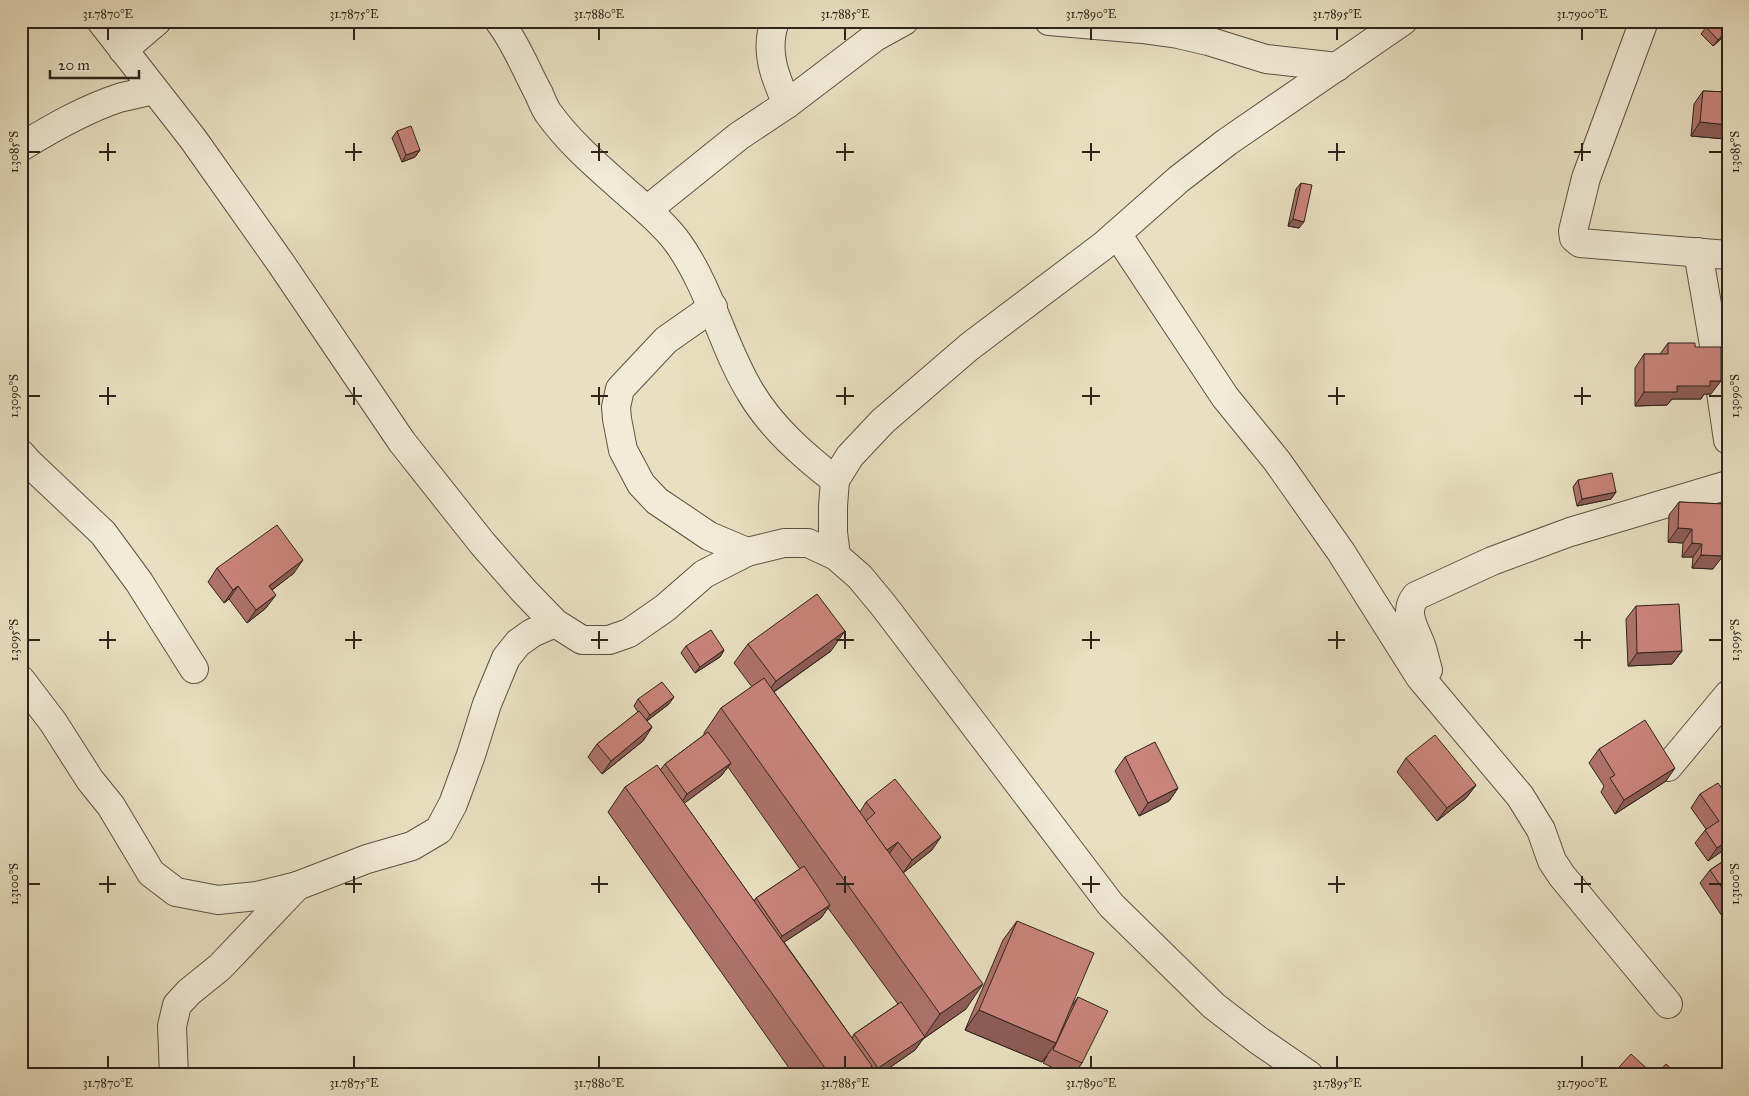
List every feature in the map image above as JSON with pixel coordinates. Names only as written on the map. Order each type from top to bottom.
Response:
[{"type":"street","points":[[101,21],[193,139],[280,262],[402,442],[482,544],[555,623],[582,640],[609,640],[629,633],[665,608],[704,574],[747,552],[784,542],[808,544],[836,556],[860,577],[884,606],[1110,905],[1214,1006],[1258,1040],[1309,1075]]},
{"type":"street","points":[[123,50],[157,21]]},
{"type":"street","points":[[499,21],[520,56],[549,114],[576,144],[647,210],[678,242],[713,307],[739,371],[762,409],[794,446],[835,480]]},
{"type":"street","points":[[775,21],[769,46],[771,60],[787,104]]},
{"type":"street","points":[[647,210],[739,136],[787,104],[875,37],[904,21]]},
{"type":"street","points":[[1049,21],[1178,34],[1208,41],[1266,60],[1337,67]]},
{"type":"street","points":[[836,556],[833,532],[835,480],[857,449],[883,421],[969,347],[1117,234],[1179,179],[1228,142],[1403,21]]},
{"type":"street","points":[[1644,21],[1586,178],[1573,231],[1574,238],[1580,243],[1728,255]]},
{"type":"street","points":[[21,147],[47,131],[87,111],[120,98],[153,90]]},
{"type":"street","points":[[1117,234],[1224,398],[1300,493],[1420,677],[1520,796],[1541,830],[1552,862],[1562,876],[1668,1004]]},
{"type":"street","points":[[1698,252],[1728,440]]},
{"type":"street","points":[[713,307],[666,340],[620,389],[616,407],[617,420],[623,450],[641,484],[657,502],[709,536],[747,552]]},
{"type":"street","points":[[21,454],[103,533],[139,582],[194,668]]},
{"type":"street","points":[[1435,695],[1422,648],[1410,620],[1410,606],[1416,596],[1492,561],[1570,532],[1728,485]]},
{"type":"street","points":[[21,680],[53,722],[90,780],[111,806],[151,873],[176,892],[218,900],[257,896],[297,886],[367,860],[412,846],[438,830],[453,804],[472,756],[487,704],[506,658],[518,643],[532,633],[555,623]]},
{"type":"street","points":[[1668,767],[1728,695]]},
{"type":"street","points":[[174,1075],[172,1026],[177,1005],[220,967],[297,886]]},
{"type":"building","points":[[1711,21],[1716,21],[1726,31],[1718,40],[1706,27]]},
{"type":"building","points":[[1703,91],[1728,92],[1728,125],[1700,122]]},
{"type":"building","points":[[411,126],[420,150],[406,155],[397,131]]},
{"type":"building","points":[[1301,183],[1312,185],[1304,222],[1293,219]]},
{"type":"building","points":[[1668,343],[1695,343],[1695,347],[1721,347],[1721,381],[1710,381],[1710,386],[1677,386],[1677,392],[1644,392],[1644,354],[1668,354]]},
{"type":"building","points":[[1612,473],[1616,492],[1582,499],[1578,480]]},
{"type":"building","points":[[1679,502],[1725,504],[1723,556],[1701,555],[1702,544],[1692,543],[1692,529],[1678,528]]},
{"type":"building","points":[[277,525],[303,560],[269,586],[276,595],[256,610],[238,586],[233,590],[217,568]]},
{"type":"building","points":[[817,594],[845,631],[776,681],[748,644]]},
{"type":"building","points":[[1679,604],[1682,651],[1637,653],[1636,606]]},
{"type":"building","points":[[711,630],[724,650],[700,667],[686,646]]},
{"type":"building","points":[[764,678],[983,984],[940,1014],[721,708]]},
{"type":"building","points":[[662,682],[674,697],[650,715],[638,699]]},
{"type":"building","points":[[639,711],[652,727],[611,761],[597,744]]},
{"type":"building","points":[[1645,720],[1675,768],[1624,800],[1610,778],[1615,775],[1599,749]]},
{"type":"building","points":[[708,732],[731,763],[687,794],[665,764]]},
{"type":"building","points":[[1435,735],[1476,785],[1447,808],[1406,758]]},
{"type":"building","points":[[1155,742],[1178,788],[1148,803],[1125,757]]},
{"type":"building","points":[[657,765],[872,1066],[859,1075],[830,1075],[625,787]]},
{"type":"building","points":[[895,779],[941,837],[912,860],[898,842],[887,850],[866,821],[875,813],[866,802]]},
{"type":"building","points":[[1718,783],[1728,797],[1728,840],[1717,848],[1705,830],[1719,821],[1700,794]]},
{"type":"building","points":[[1728,858],[1728,897],[1710,870]]},
{"type":"building","points":[[804,866],[830,905],[782,936],[756,898]]},
{"type":"building","points":[[1017,921],[1094,953],[1056,1043],[979,1010]]},
{"type":"building","points":[[1078,997],[1108,1011],[1082,1063],[1053,1050]]},
{"type":"building","points":[[901,1002],[925,1037],[878,1068],[854,1034]]},
{"type":"building","points":[[1631,1054],[1654,1075],[1612,1075]]},
{"type":"building","points":[[1666,1064],[1678,1075],[1656,1075]]}]
